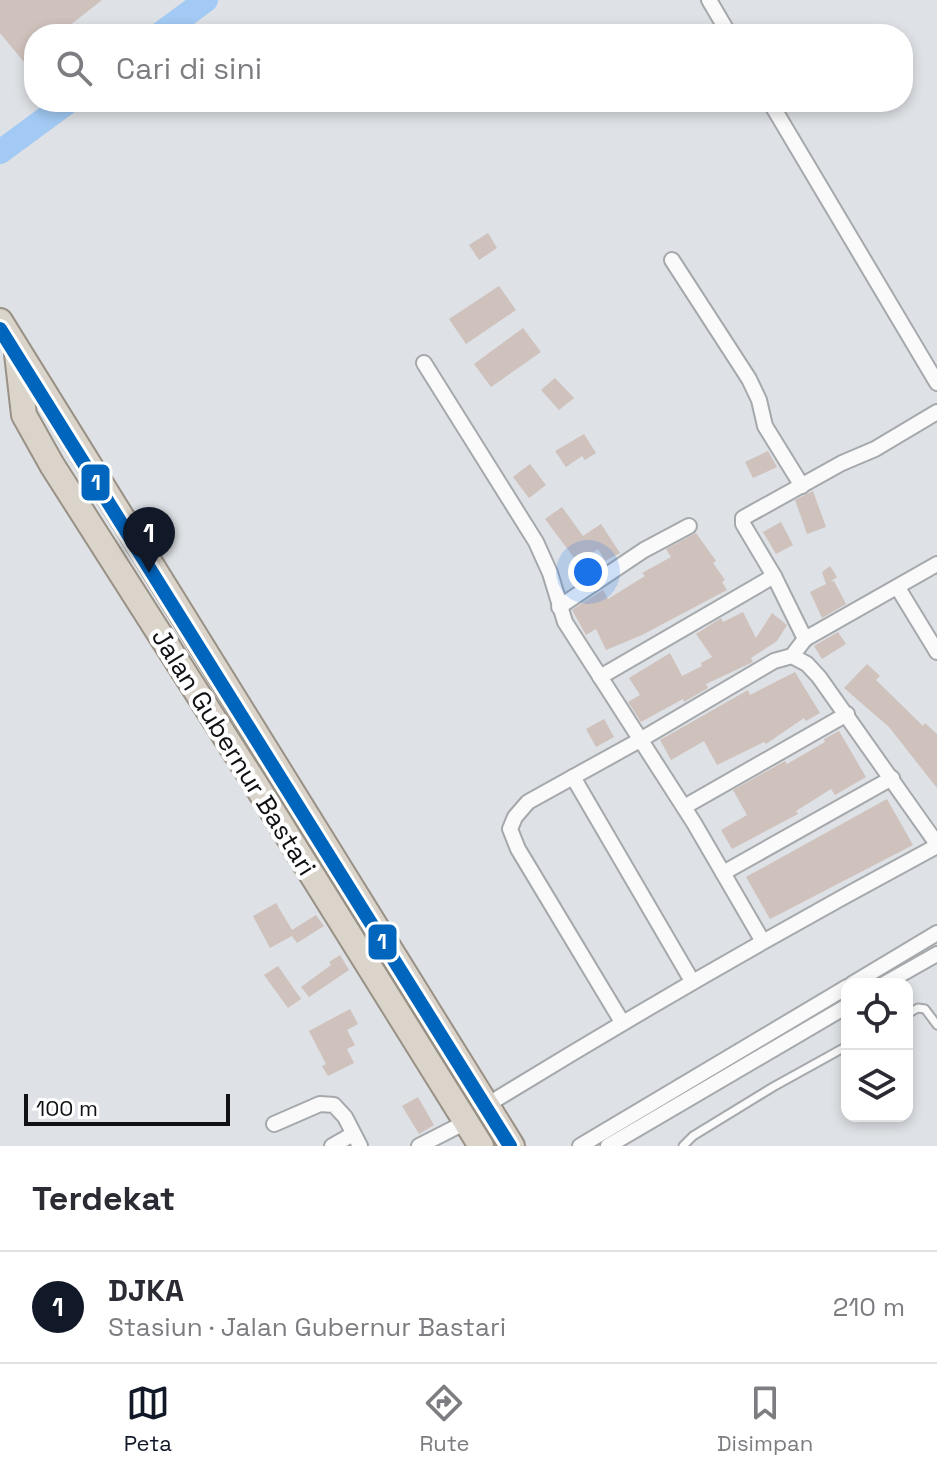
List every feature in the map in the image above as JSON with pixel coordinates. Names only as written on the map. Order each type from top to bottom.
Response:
[{"type":"highway","name":"Jalan Gubernur Bastari","points":[[6,336],[284,775],[512,1146]]},
{"type":"highway","name":"Jalan Gubernur Bastari","points":[[6,336],[24,415],[52,465],[481,1146]]},
{"type":"highway","points":[[256,785],[284,775]]},
{"type":"street","points":[[709,0],[723,24]]},
{"type":"street","points":[[776,112],[937,383]]},
{"type":"street","points":[[672,260],[749,379],[759,400],[765,426],[802,486]]},
{"type":"street","points":[[424,363],[536,542],[550,573],[565,622],[684,807],[762,940]]},
{"type":"street","points":[[805,639],[743,518],[842,463],[875,449],[937,412]]},
{"type":"street","points":[[559,607],[644,550],[689,526]]},
{"type":"street","points":[[622,1022],[518,849],[510,829],[515,817],[528,802],[774,661],[792,656],[805,639],[937,564]]},
{"type":"street","points":[[600,677],[774,576]]},
{"type":"street","points":[[898,588],[937,652]]},
{"type":"street","points":[[487,1105],[762,940],[937,845],[819,677],[807,664],[792,656]]},
{"type":"street","points":[[684,807],[847,714]]},
{"type":"street","points":[[573,777],[692,981]]},
{"type":"street","points":[[723,873],[892,778]]},
{"type":"street","points":[[862,978],[937,933]]},
{"type":"street","points":[[895,978],[937,954]]},
{"type":"street","points":[[581,1146],[841,991]]},
{"type":"street","points":[[608,1146],[841,1010]]},
{"type":"street","points":[[274,1124],[320,1104],[328,1104],[338,1109],[356,1140],[332,1146]]},
{"type":"street","points":[[419,1146],[466,1122]]},
{"type":"lane","points":[[913,1011],[925,1009],[937,1025]]},
{"type":"lane","points":[[683,1146],[693,1136],[773,1087],[841,1049]]},
{"type":"building","points":[[0,0],[102,0],[72,24],[24,24],[24,62],[0,33]]},
{"type":"building","points":[[488,233],[497,248],[479,260],[469,245]]},
{"type":"building","points":[[499,286],[516,310],[466,344],[449,319]]},
{"type":"building","points":[[523,328],[541,352],[491,387],[474,364]]},
{"type":"building","points":[[555,378],[574,398],[559,410],[541,390]]},
{"type":"building","points":[[584,434],[596,453],[585,460],[582,456],[566,467],[555,451]]},
{"type":"building","points":[[768,451],[777,467],[753,478],[745,462]]},
{"type":"building","points":[[530,464],[546,485],[529,498],[513,477]]},
{"type":"building","points":[[813,491],[826,527],[807,534],[795,500]]},
{"type":"building","points":[[562,507],[583,536],[601,524],[620,553],[605,561],[598,549],[578,563],[545,519]]},
{"type":"building","points":[[781,522],[793,545],[776,554],[763,532]]},
{"type":"building","points":[[696,533],[716,561],[713,563],[725,580],[722,582],[727,590],[642,635],[606,650],[596,629],[586,635],[572,610],[603,590],[608,599],[645,576],[642,573],[671,557],[666,549]]},
{"type":"building","points":[[830,566],[837,577],[830,582],[834,581],[846,604],[822,618],[810,592],[826,584],[822,572]]},
{"type":"building","points":[[743,612],[756,638],[772,613],[787,625],[777,641],[751,658],[753,662],[706,684],[708,688],[641,722],[628,702],[640,695],[629,678],[670,653],[682,676],[702,666],[701,663],[712,657],[696,634],[721,618],[723,622]]},
{"type":"building","points":[[838,632],[846,644],[822,659],[814,646]]},
{"type":"building","points":[[867,664],[880,676],[876,680],[923,726],[925,723],[937,734],[937,788],[889,727],[844,688]]},
{"type":"building","points":[[795,672],[820,713],[806,721],[804,718],[766,744],[764,742],[717,765],[704,741],[671,760],[660,740],[748,690],[750,695]]},
{"type":"building","points":[[604,719],[614,737],[596,747],[586,729]]},
{"type":"building","points":[[839,731],[866,777],[835,795],[831,789],[796,811],[798,814],[732,849],[721,830],[747,815],[733,790],[785,761],[787,764]]},
{"type":"building","points":[[887,799],[913,845],[770,919],[746,877]]},
{"type":"building","points":[[276,903],[292,930],[316,915],[324,926],[297,943],[292,936],[270,948],[253,916]]},
{"type":"building","points":[[340,955],[349,970],[309,997],[301,987]]},
{"type":"building","points":[[278,966],[301,999],[288,1008],[264,975]]},
{"type":"building","points":[[350,1009],[358,1024],[347,1030],[355,1045],[347,1049],[354,1063],[328,1076],[322,1066],[326,1064],[309,1031]]},
{"type":"building","points":[[418,1097],[434,1125],[419,1134],[402,1106]]},
{"type":"waterway","points":[[174,24],[206,0]]},
{"type":"waterway","points":[[0,152],[54,112]]},
{"type":"transit line","name":"1","points":[[0,329],[510,1146]]},
{"type":"place","name":"DJKA","points":[[149,573]]}]
